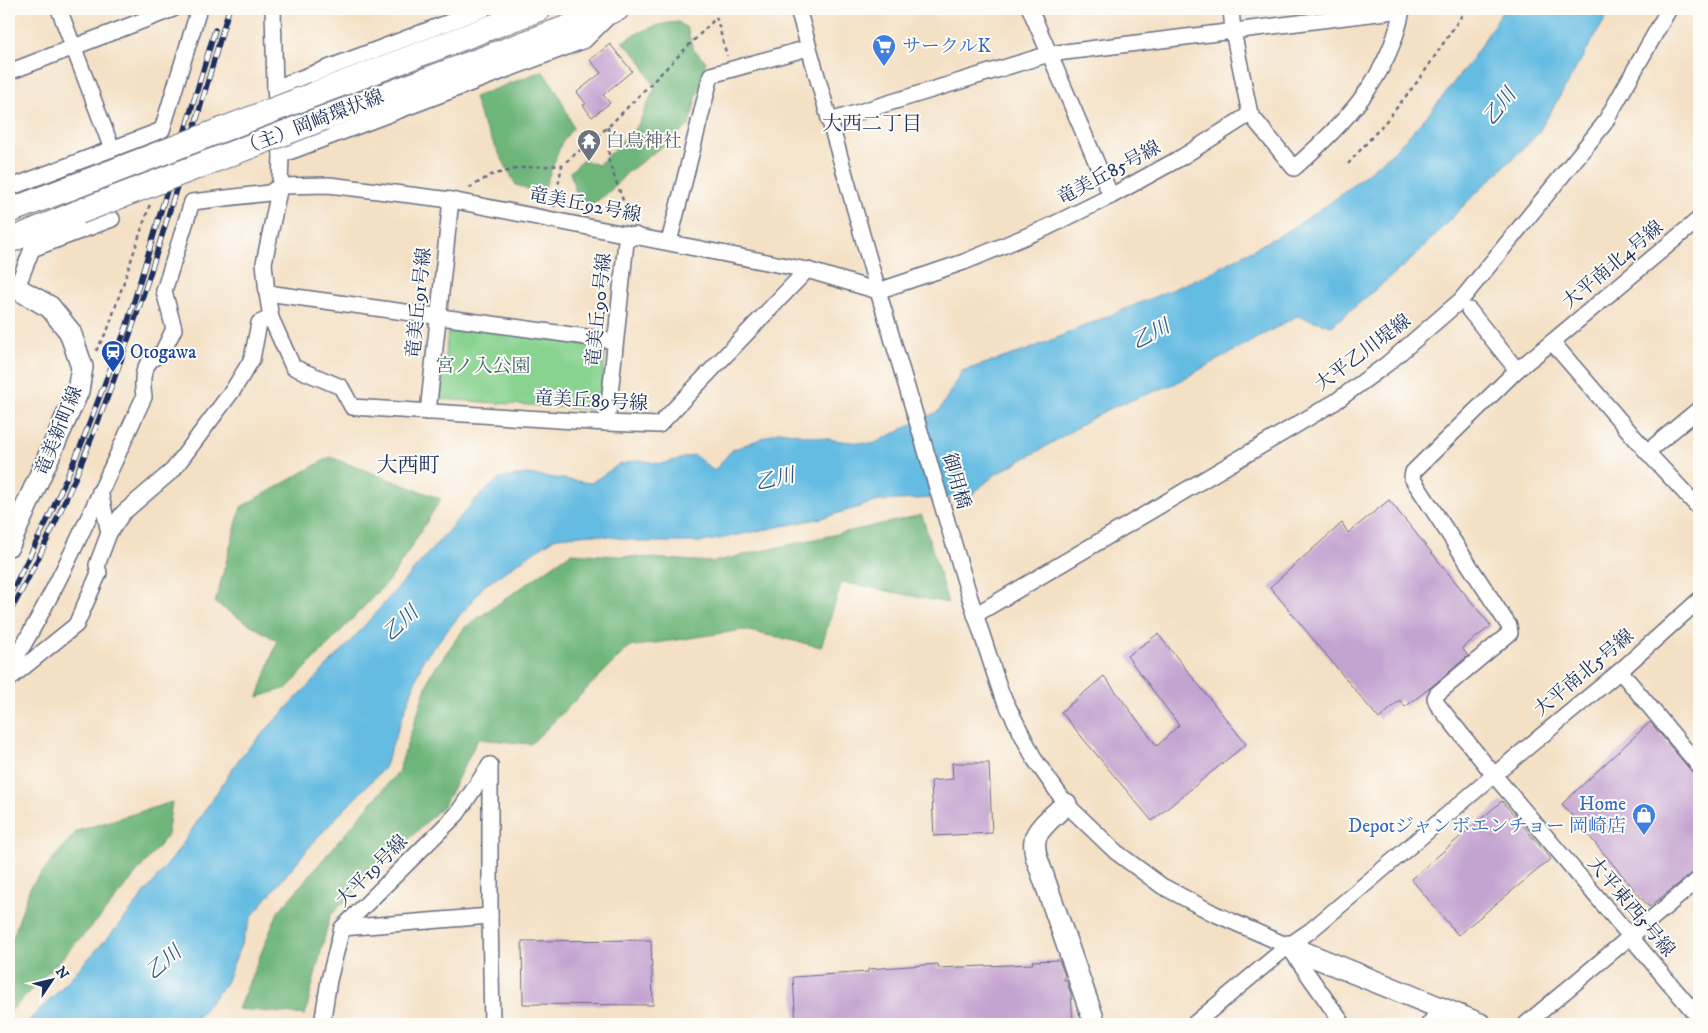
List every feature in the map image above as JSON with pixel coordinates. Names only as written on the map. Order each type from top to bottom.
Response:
[{"type":"main road","name":"（主）岡崎環状線","points":[[9,211],[539,9]]},
{"type":"main road","name":"（主）岡崎環状線","points":[[9,241],[79,212],[324,118],[617,9]]},
{"type":"street","points":[[59,9],[112,149]]},
{"type":"street","points":[[9,72],[174,9]]},
{"type":"street","points":[[9,188],[162,130],[199,9]]},
{"type":"street","points":[[9,680],[76,625],[99,573],[97,565],[109,533],[123,513],[173,470],[233,390],[252,359],[259,324],[271,318],[264,263],[280,186],[281,155],[275,88],[273,9]]},
{"type":"street","points":[[275,88],[484,9]]},
{"type":"street","points":[[281,155],[585,40],[617,9]]},
{"type":"street","name":"御用橋","points":[[798,9],[878,291],[976,615],[1001,693],[1035,760],[1066,804],[1116,852],[1162,886],[1213,913],[1288,946]]},
{"type":"street","points":[[1030,9],[1111,196]]},
{"type":"street","points":[[830,121],[1049,54],[1233,31],[1402,10],[1398,32],[1373,83],[1349,116],[1323,143],[1294,168],[1250,114],[1233,31],[1231,9]]},
{"type":"street","name":"大平乙川堤線","points":[[976,615],[1335,402],[1387,364],[1461,300],[1604,124],[1669,9]]},
{"type":"street","points":[[669,242],[711,75],[808,48]]},
{"type":"street","name":"竜美丘85号線","points":[[878,291],[974,258],[1046,228],[1111,196],[1182,157],[1250,114]]},
{"type":"street","name":"竜美丘92号線","points":[[100,491],[144,397],[141,381],[146,366],[152,357],[162,353],[174,329],[164,291],[192,202],[269,193],[280,186],[329,185],[451,200],[807,270],[878,291]]},
{"type":"street","name":"竜美丘91号線","points":[[428,412],[451,200]]},
{"type":"street","points":[[13,286],[32,249],[112,219]]},
{"type":"street","name":"大平南北4号線","points":[[1517,370],[1699,219]]},
{"type":"street","name":"竜美丘90号線","points":[[607,423],[626,242],[635,235]]},
{"type":"street","name":"竜美丘89号線","points":[[271,318],[293,367],[341,387],[352,407],[659,425],[807,270]]},
{"type":"street","name":"竜美新町線","points":[[9,545],[78,391],[82,367],[70,332],[50,307],[13,286]]},
{"type":"street","points":[[267,293],[615,341]]},
{"type":"street","points":[[1468,310],[1517,370]]},
{"type":"street","points":[[1552,342],[1647,452],[1699,508]]},
{"type":"street","name":"大平東西5号線","points":[[1517,370],[1413,472],[1412,478],[1509,626],[1510,633],[1437,694],[1435,698],[1437,704],[1494,775],[1699,1018]]},
{"type":"street","points":[[1647,452],[1699,409]]},
{"type":"street","points":[[100,491],[109,533]]},
{"type":"street","points":[[9,670],[32,632],[100,491]]},
{"type":"street","name":"大平南北5号線","points":[[1288,946],[1310,931],[1620,671],[1699,600]]},
{"type":"street","points":[[1620,671],[1699,766]]},
{"type":"street","name":"大平19号線","points":[[322,1024],[329,980],[342,928],[457,814],[490,765],[490,916]]},
{"type":"street","points":[[1066,804],[1046,824],[1034,841],[1036,856],[1094,1024]]},
{"type":"street","points":[[1526,1024],[1699,879]]},
{"type":"street","points":[[342,928],[490,916],[492,1024]]},
{"type":"street","points":[[1288,946],[1435,1016],[1480,1024]]},
{"type":"street","points":[[1194,1024],[1288,946]]},
{"type":"street","points":[[1288,946],[1343,1024]]},
{"type":"path","points":[[714,9],[730,70]]},
{"type":"path","points":[[1348,164],[1422,77],[1466,9]]},
{"type":"path","points":[[451,200],[490,175],[520,168],[562,165],[608,127],[716,18]]},
{"type":"path","points":[[608,127],[609,162],[635,235]]},
{"type":"path","points":[[552,219],[562,165]]},
{"type":"path","points":[[94,355],[108,329],[150,203],[142,206]]},
{"type":"green space","points":[[678,22],[687,28],[693,49],[706,61],[689,126],[628,172],[609,192],[594,203],[578,200],[570,172],[583,160],[598,165],[638,125],[655,88],[639,58],[622,42],[649,28]]},
{"type":"green space","points":[[542,71],[560,98],[573,128],[562,142],[542,194],[516,185],[481,120],[474,97]]},
{"type":"green space","name":"宮ノ入公園","points":[[449,325],[606,347],[599,410],[440,399]]},
{"type":"green space","points":[[330,457],[441,499],[392,577],[287,688],[258,697],[277,641],[215,603],[241,507]]},
{"type":"green space","points":[[922,515],[948,603],[842,582],[821,647],[744,630],[629,647],[531,744],[478,739],[444,805],[330,916],[305,1015],[238,1009],[278,912],[398,772],[430,675],[465,627],[571,553],[712,562]]},
{"type":"green space","points":[[172,802],[167,836],[97,921],[9,1013],[9,949],[30,887],[77,831]]},
{"type":"water","name":"乙川","points":[[1504,9],[1611,9],[1537,135],[1464,205],[1413,258],[1332,326],[1297,316],[1174,384],[1106,410],[996,474],[970,496],[879,501],[822,518],[703,542],[644,542],[592,534],[557,537],[484,586],[423,660],[384,768],[316,839],[252,916],[226,983],[192,1024],[25,1024],[54,996],[121,923],[175,855],[241,756],[350,642],[477,498],[499,479],[527,474],[591,483],[618,465],[639,460],[661,464],[694,455],[714,471],[732,450],[780,431],[873,444],[939,411],[962,371],[1025,351],[1204,276],[1293,228],[1338,197],[1392,153],[1429,114],[1472,59]]},
{"type":"building","points":[[610,44],[632,71],[603,95],[610,103],[592,117],[583,105],[586,104],[577,92],[601,73],[590,60]]},
{"type":"building","points":[[1389,500],[1491,626],[1462,648],[1468,656],[1431,687],[1405,707],[1400,700],[1379,719],[1270,587],[1342,523],[1348,533]]},
{"type":"building","points":[[1158,634],[1246,744],[1152,821],[1061,712],[1104,676],[1157,746],[1179,725],[1127,656]]},
{"type":"building","name":"Home Depotジャンボエンチョー 岡崎店","points":[[1650,722],[1692,772],[1699,776],[1699,868],[1649,907],[1562,804]]},
{"type":"building","points":[[952,763],[989,763],[992,833],[934,836],[931,781],[953,779]]},
{"type":"building","points":[[1502,801],[1551,859],[1458,935],[1411,879]]},
{"type":"building","points":[[651,940],[653,1005],[523,1004],[522,941]]},
{"type":"building","points":[[1059,960],[1064,973],[1064,980],[1066,980],[1071,994],[1073,1024],[796,1024],[793,977],[868,972],[868,969],[938,964],[938,968],[1033,964],[1032,961]]},
{"type":"railway","points":[[9,614],[46,542],[79,469],[109,394],[136,318],[184,164],[229,9]]},
{"type":"railway","points":[[9,597],[50,515],[81,445],[126,328],[215,30]]},
{"type":"place","name":"サークルK","points":[[884,67]]},
{"type":"place","name":"白鳥神社","points":[[589,162]]},
{"type":"place","name":"Otogawa","points":[[113,373]]},
{"type":"place","name":"Home Depotジャンボエンチョー 岡崎店","points":[[1644,836]]},
{"type":"district","name":"大西二丁目","points":[[872,124]]},
{"type":"district","name":"大西町","points":[[408,466]]}]
